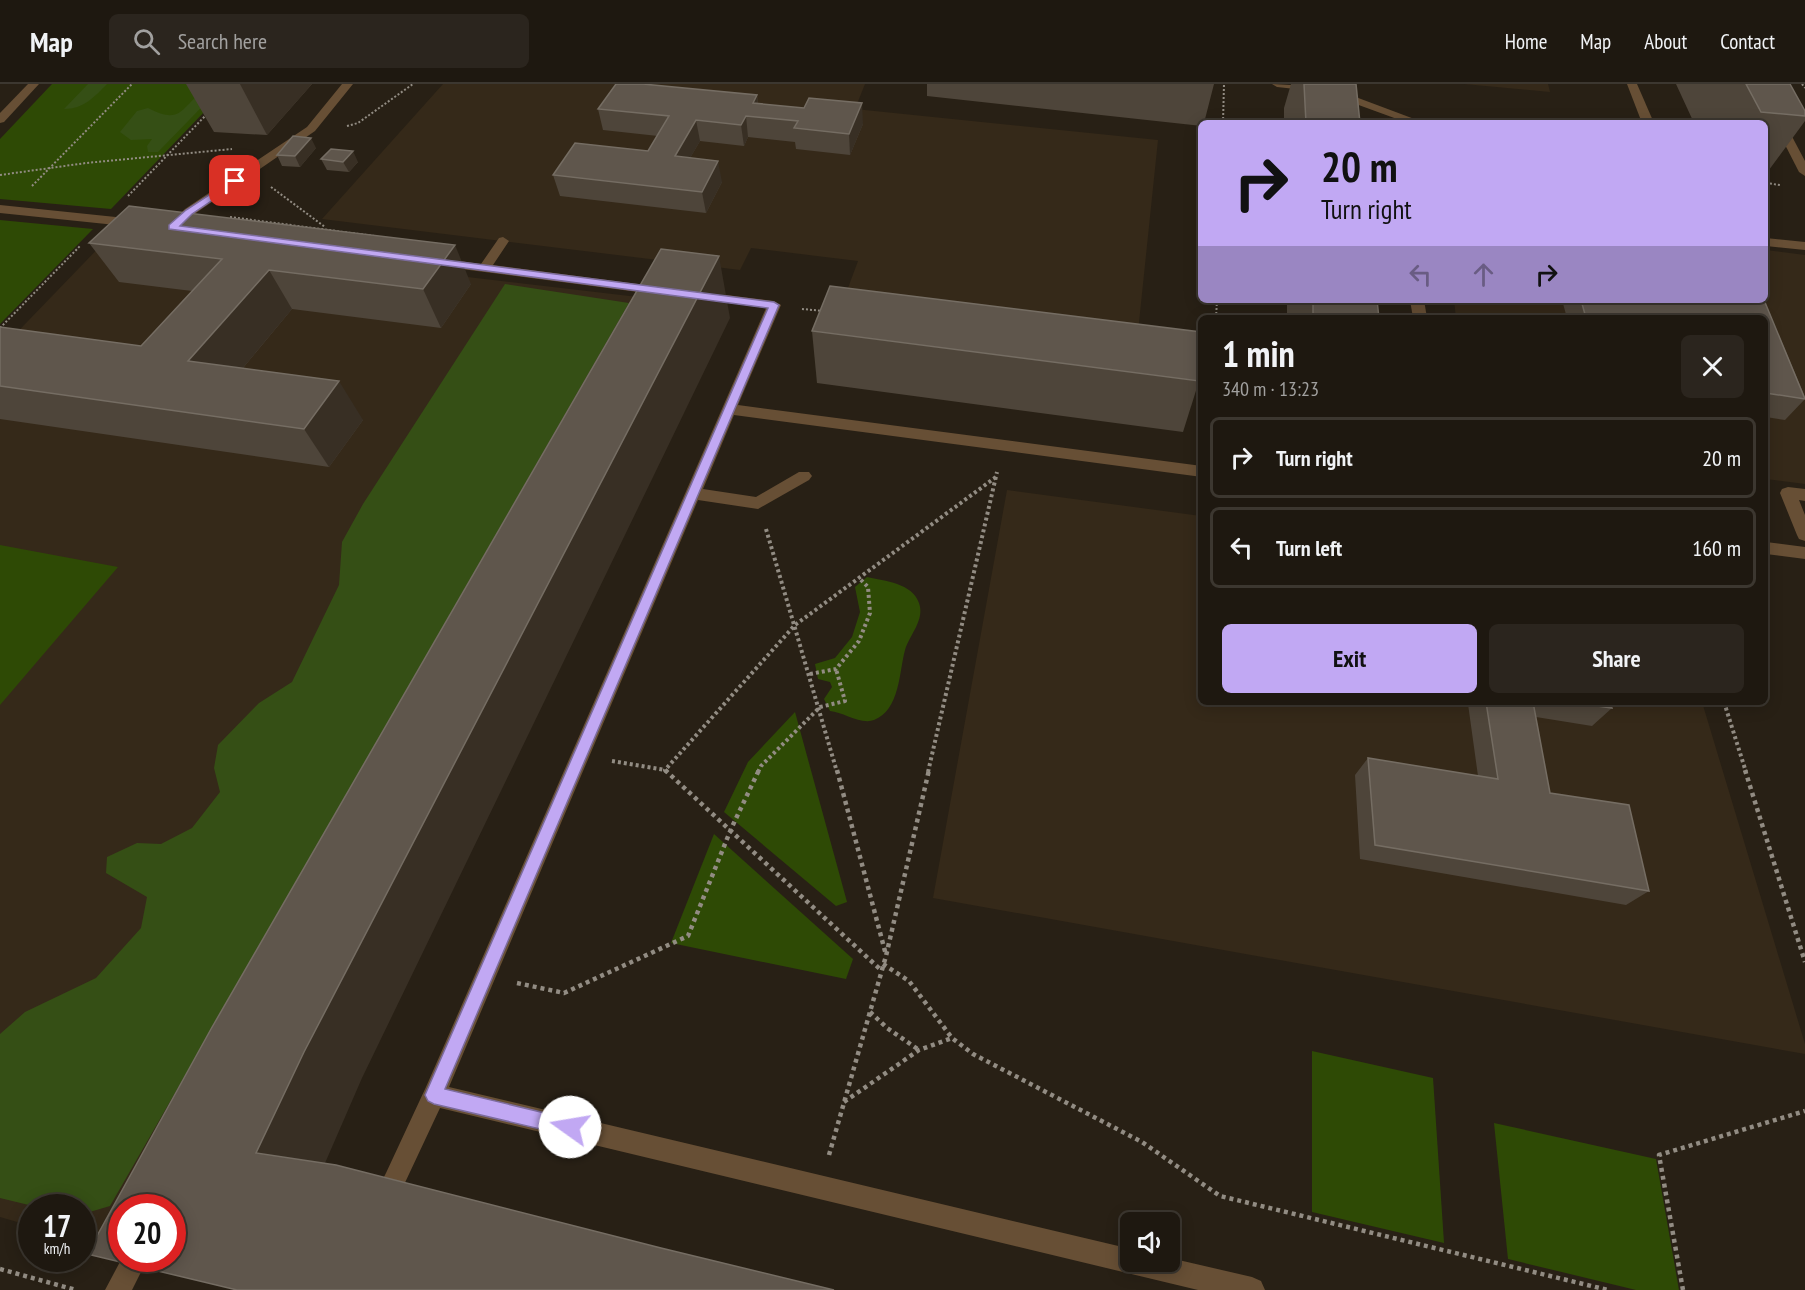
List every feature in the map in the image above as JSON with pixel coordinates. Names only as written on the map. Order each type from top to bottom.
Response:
[{"type":"street","points":[[0,120],[34,84]]},
{"type":"street","points":[[173,227],[189,212],[311,129],[348,84]]},
{"type":"street","points":[[1277,84],[1325,88],[1392,118]]},
{"type":"street","points":[[1632,84],[1647,120]]},
{"type":"street","points":[[1759,84],[1805,172]]},
{"type":"street","points":[[4,210],[196,230]]},
{"type":"street","points":[[484,268],[503,241]]},
{"type":"street","points":[[1768,242],[1805,246]]},
{"type":"street","points":[[394,1181],[434,1095],[774,305],[427,260]]},
{"type":"street","points":[[651,312],[674,292]]},
{"type":"street","points":[[729,409],[1198,471]]},
{"type":"street","points":[[693,493],[758,502],[804,476]]},
{"type":"street","points":[[1805,495],[1788,493],[1805,535]]},
{"type":"street","points":[[1768,548],[1805,553]]},
{"type":"street","points":[[434,1095],[1120,1258]]},
{"type":"street","points":[[118,1290],[128,1272]]},
{"type":"street","points":[[1178,1272],[1252,1290]]},
{"type":"path","points":[[4,210],[132,84]]},
{"type":"path","points":[[1223,120],[1224,84]]},
{"type":"path","points":[[1802,84],[1805,88]]},
{"type":"path","points":[[0,175],[53,164],[166,157],[237,149]]},
{"type":"path","points":[[250,170],[327,229]]},
{"type":"path","points":[[189,212],[383,237]]},
{"type":"path","points":[[774,305],[833,312]]},
{"type":"path","points":[[819,1187],[886,956],[1003,445]]},
{"type":"path","points":[[664,770],[795,625],[996,477]]},
{"type":"path","points":[[758,502],[820,708],[886,956]]},
{"type":"path","points":[[810,674],[836,669],[860,641],[870,613],[868,587],[859,578]]},
{"type":"path","points":[[484,976],[564,993],[688,936],[731,829],[761,766],[820,708],[845,701],[836,669]]},
{"type":"path","points":[[1725,705],[1805,962]]},
{"type":"path","points":[[580,755],[664,770],[731,829],[882,971]]},
{"type":"path","points":[[883,964],[909,981],[952,1038],[973,1054],[1143,1142],[1220,1197],[1608,1290]]},
{"type":"path","points":[[870,1012],[887,1028],[919,1050]]},
{"type":"path","points":[[843,1103],[919,1050],[952,1038]]},
{"type":"path","points":[[1683,1290],[1659,1155],[1805,1111]]},
{"type":"path","points":[[0,1269],[76,1290]]},
{"type":"shaded area","points":[[443,84],[865,84],[855,109],[1158,140],[1138,332],[845,296],[858,261],[751,248],[740,270],[322,219]]},
{"type":"shaded area","points":[[1464,84],[1548,84],[1550,92]]},
{"type":"shaded area","points":[[111,235],[638,297],[130,1194],[108,1194],[108,1233],[102,1244],[96,1242],[96,1194],[18,1194],[18,1222],[0,1217],[0,350]]},
{"type":"shaded area","points":[[1768,250],[1805,255],[1805,484],[1768,479],[1768,315],[1456,315],[1454,303],[1768,303]]},
{"type":"shaded area","points":[[1007,490],[1198,516],[1198,705],[1703,705],[1805,1044],[1805,1054],[933,898]]},
{"type":"green space","points":[[52,84],[231,84],[111,209],[0,199],[0,139]]},
{"type":"green space","points":[[88,84],[107,84],[83,105],[64,109]]},
{"type":"green space","points":[[224,84],[158,152],[148,152],[147,146],[152,139],[131,140],[120,132],[137,111],[148,108],[158,113],[173,115],[183,110],[203,90]]},
{"type":"green space","points":[[0,220],[93,229],[0,324]]},
{"type":"green space","points":[[505,284],[629,303],[117,1194],[108,1194],[108,1207],[96,1210],[96,1194],[18,1194],[18,1202],[0,1198],[0,1034],[25,1012],[96,978],[141,928],[147,897],[106,873],[107,857],[137,843],[161,844],[192,828],[220,792],[214,768],[218,745],[259,703],[292,682],[339,585],[342,542],[363,504]]},
{"type":"green space","points":[[0,545],[118,567],[0,705]]},
{"type":"green space","points":[[867,577],[890,582],[910,591],[919,603],[920,615],[905,650],[894,699],[883,715],[874,720],[863,721],[830,711],[824,699],[832,687],[830,682],[818,679],[815,664],[835,658],[852,637],[860,612],[855,587]]},
{"type":"green space","points":[[795,712],[847,902],[836,906],[724,812],[748,762]]},
{"type":"green space","points":[[714,834],[853,959],[846,979],[671,943]]},
{"type":"green space","points":[[1312,1051],[1433,1078],[1444,1243],[1312,1212]]},
{"type":"green space","points":[[1494,1123],[1656,1159],[1679,1290],[1636,1290],[1508,1259]]},
{"type":"building","points":[[616,84],[643,84],[757,95],[753,103],[804,108],[809,98],[862,103],[849,134],[794,128],[798,121],[746,116],[741,125],[696,120],[675,156],[718,161],[702,192],[553,175],[575,143],[648,151],[669,116],[598,109]]},
{"type":"building","points":[[1304,84],[1356,84],[1360,120],[1306,120]]},
{"type":"building","points":[[1746,84],[1790,84],[1805,111],[1805,116],[1761,112]]},
{"type":"building","points":[[293,136],[311,138],[295,156],[277,155]]},
{"type":"building","points":[[331,149],[353,151],[343,162],[321,159]]},
{"type":"building","points":[[129,206],[455,245],[423,289],[269,270],[188,361],[339,381],[304,429],[0,386],[0,327],[141,346],[222,259],[89,243]]},
{"type":"building","points":[[661,249],[719,256],[304,1052],[256,1153],[336,1165],[834,1290],[237,1290],[162,1272],[186,1272],[186,1194],[120,1194],[211,1029]]},
{"type":"building","points":[[830,286],[1198,332],[1198,381],[812,331]]},
{"type":"building","points":[[1313,303],[1377,303],[1379,315],[1313,315]]},
{"type":"building","points":[[1582,303],[1765,303],[1805,399],[1768,393],[1768,315],[1585,315]]},
{"type":"building","points":[[1486,705],[1534,705],[1550,793],[1629,805],[1649,891],[1375,845],[1368,758],[1498,779]]},
{"type":"building","points":[[1590,705],[1611,705],[1612,708]]},
{"type":"building","points":[[108,1216],[108,1259],[96,1256],[96,1238]]},
{"type":"route","points":[[235,181],[189,212],[173,227],[774,305],[434,1095],[570,1127]]}]
